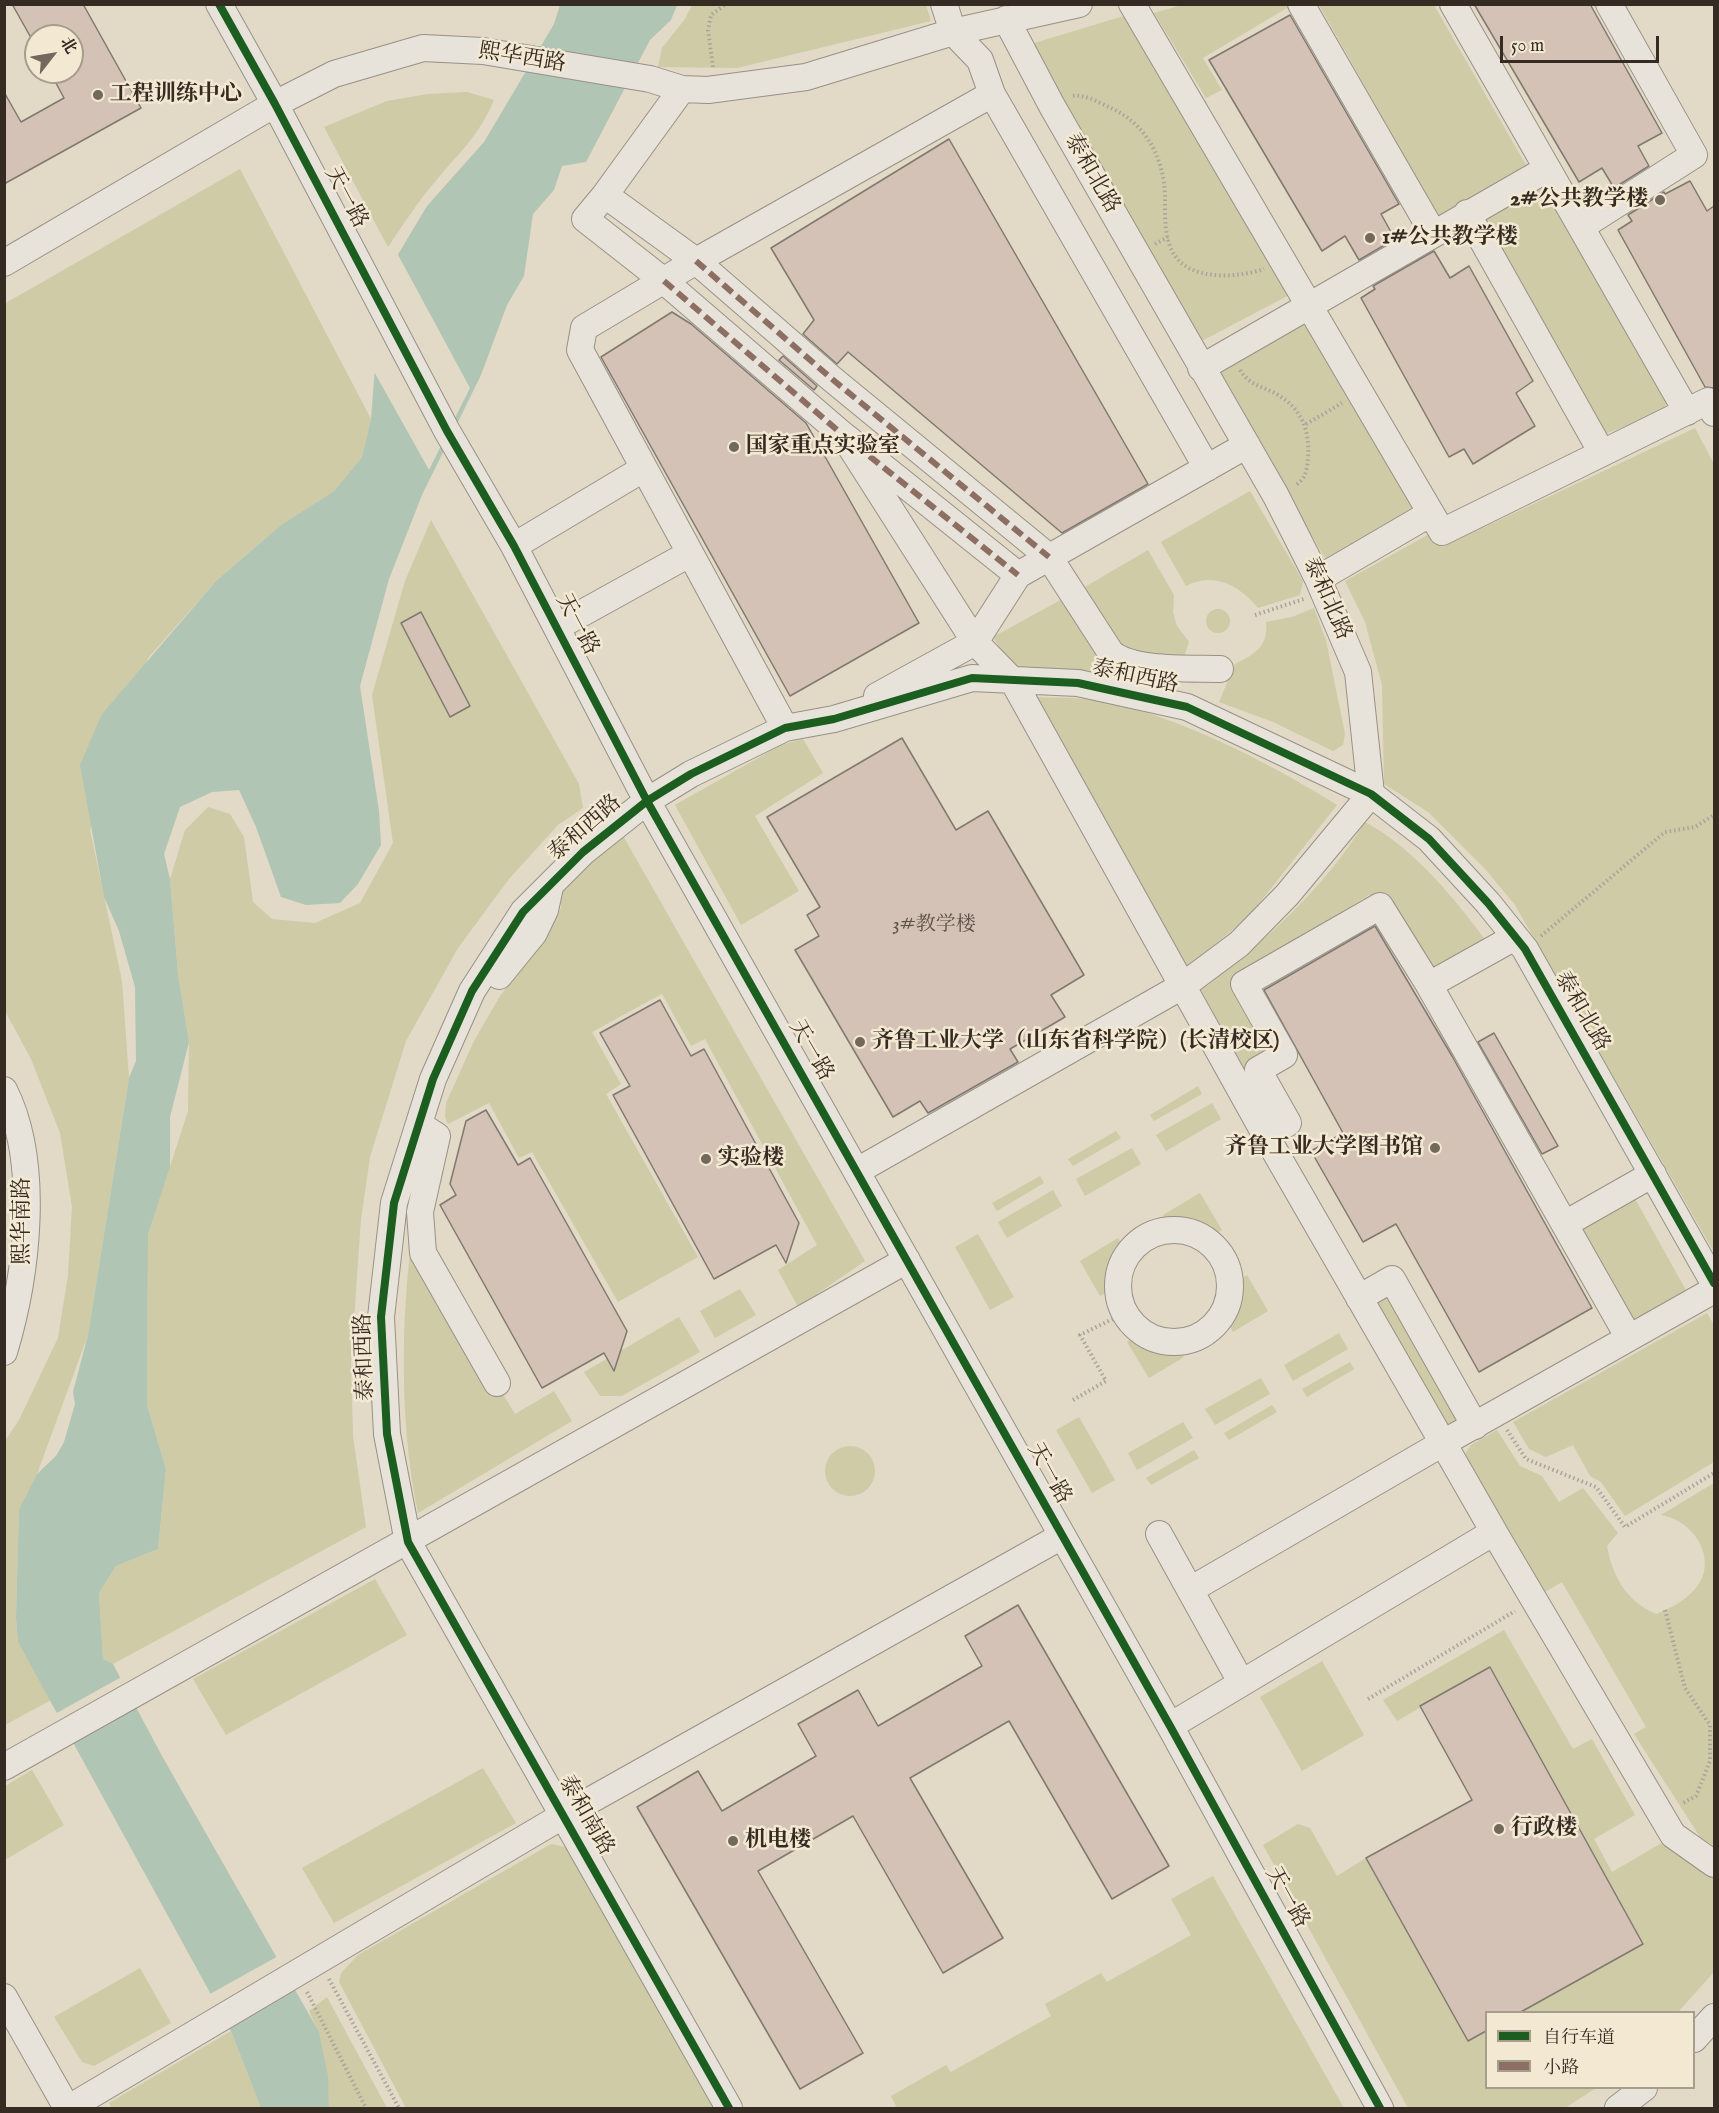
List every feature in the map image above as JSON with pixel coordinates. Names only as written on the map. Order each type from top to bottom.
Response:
[{"type":"street","name":"天一路","points":[[219,4],[275,104],[447,431],[514,546],[647,801],[1170,1726],[1380,2109]]},
{"type":"street","points":[[944,4],[953,32],[980,60],[992,94],[1206,468]]},
{"type":"street","name":"熙华西路","points":[[4,263],[275,104],[334,74],[423,48],[483,51],[650,79],[682,89],[713,89],[806,77],[953,32],[1080,4]]},
{"type":"street","points":[[1132,4],[1442,532],[1708,401],[1714,413]]},
{"type":"street","points":[[1302,4],[1432,233]]},
{"type":"street","points":[[1453,4],[1687,412]]},
{"type":"street","points":[[1581,227],[1694,155],[1609,4]]},
{"type":"street","name":"泰和北路","points":[[1006,19],[1052,106],[1276,496],[1320,583],[1358,672],[1371,794],[1429,839],[1520,943],[1714,1283]]},
{"type":"street","points":[[682,89],[585,219],[664,281],[843,435],[1018,575]]},
{"type":"street","points":[[785,728],[580,350],[584,328],[696,261],[992,94]]},
{"type":"street","points":[[1201,368],[1309,303],[1547,169]]},
{"type":"street","points":[[605,195],[696,261],[832,379],[1049,557],[1116,658],[1131,663],[1220,669]]},
{"type":"street","points":[[1467,213],[1602,453]]},
{"type":"street","points":[[843,435],[975,642],[1013,681],[1266,1136],[1661,1817],[1673,1835],[1714,1864]]},
{"type":"street","points":[[834,719],[975,642],[1018,575],[1246,445]]},
{"type":"street","points":[[514,546],[643,469]]},
{"type":"street","points":[[1320,583],[1431,513]]},
{"type":"street","points":[[557,627],[689,554]]},
{"type":"street","name":"泰和西路","points":[[408,1542],[387,1434],[381,1317],[394,1203],[433,1079],[472,991],[523,912],[583,852],[647,801],[691,774],[785,728],[834,719],[972,678],[1078,683],[1187,707],[1371,794]]},
{"type":"street","points":[[857,1171],[1184,985],[1239,944],[1287,895],[1371,794]]},
{"type":"street","points":[[384,1386],[397,1363],[402,1243],[426,1129],[470,1026],[504,969],[534,933],[545,910],[551,884]]},
{"type":"street","points":[[1266,1136],[1288,1123],[1258,1070],[1284,1056],[1244,984],[1380,906],[1429,986],[1629,1338]]},
{"type":"street","points":[[1429,986],[1520,943]]},
{"type":"street","name":"熙华南路","points":[[4,1090],[14,1109],[24,1167],[26,1226],[24,1272],[4,1352]]},
{"type":"street","points":[[426,1129],[437,1136],[420,1212],[423,1253],[497,1383]]},
{"type":"street","points":[[1565,1224],[1653,1174]]},
{"type":"street","points":[[1173,1230],[1198,1235],[1213,1245],[1224,1259],[1230,1275],[1230,1293],[1225,1310],[1215,1325],[1201,1335],[1185,1341],[1167,1342],[1150,1337],[1136,1327],[1125,1313],[1119,1296],[1119,1278],[1123,1261],[1133,1247],[1147,1236],[1173,1230]]},
{"type":"street","points":[[4,1767],[907,1260]]},
{"type":"street","points":[[1359,1298],[1392,1279],[1485,1420]]},
{"type":"street","points":[[1190,1590],[1443,1443],[1714,1290]]},
{"type":"street","points":[[1170,1726],[1494,1532]]},
{"type":"street","points":[[1159,1534],[1241,1682]]},
{"type":"street","points":[[4,1997],[14,2035],[68,2109],[564,1815],[1062,1536]]},
{"type":"street","name":"泰和南路","points":[[408,1542],[729,2109]]},
{"type":"street","points":[[1618,2109],[1643,2089]]},
{"type":"path","points":[[713,89],[708,30],[711,15],[726,4]]},
{"type":"path","points":[[1052,106],[1069,96],[1078,95],[1119,111],[1144,130],[1159,161],[1165,184],[1168,237],[1172,250],[1180,261],[1212,276],[1261,270],[1284,260]]},
{"type":"path","points":[[1229,351],[1245,377],[1253,384],[1278,395],[1294,408],[1306,424],[1309,453],[1303,480],[1276,496]]},
{"type":"path","points":[[1306,424],[1360,392]]},
{"type":"path","points":[[1255,615],[1287,606],[1320,583]]},
{"type":"path","points":[[1520,943],[1582,904],[1665,832],[1695,827],[1714,814]]},
{"type":"path","points":[[1073,1400],[1106,1381],[1080,1335],[1125,1313]]},
{"type":"path","points":[[1485,1420],[1526,1459],[1596,1487],[1625,1527],[1714,1473]]},
{"type":"path","points":[[1368,1700],[1534,1600]]},
{"type":"path","points":[[1661,1817],[1696,1796],[1712,1761],[1710,1725],[1685,1688],[1665,1611]]},
{"type":"path","points":[[310,1966],[309,1997],[366,2109]]},
{"type":"path","points":[[310,1966],[399,2109]]},
{"type":"shaded area","points":[[1292,4],[1203,58],[1222,90],[1206,98],[1154,13],[1182,5]]},
{"type":"shaded area","points":[[560,5],[677,5],[671,20],[650,40],[586,162],[562,166],[554,190],[533,214],[524,276],[507,305],[481,375],[422,495],[389,579],[360,686],[379,811],[381,845],[358,884],[340,903],[306,905],[281,897],[256,827],[239,790],[212,792],[180,807],[164,854],[170,879],[178,974],[189,1042],[170,1117],[170,1167],[148,1235],[147,1405],[166,1469],[158,1549],[116,1566],[99,1593],[103,1659],[113,1664],[162,1756],[319,2032],[328,2076],[329,2108],[261,2108],[231,2031],[18,1642],[16,1618],[19,1509],[37,1474],[56,1456],[64,1442],[75,1404],[73,1392],[88,1335],[129,1078],[136,1061],[135,987],[119,931],[104,897],[80,765],[102,714],[216,581],[281,525],[334,491],[362,457],[371,419],[375,368],[393,263],[427,206],[484,142],[554,24]]},
{"type":"shaded area","points":[[692,5],[926,5],[931,21],[737,68],[658,67],[662,48],[685,19]]},
{"type":"shaded area","points":[[1319,5],[1434,5],[1526,165],[1438,216]]},
{"type":"shaded area","points":[[1127,15],[1289,295],[1200,342],[1031,44]]},
{"type":"shaded area","points":[[467,92],[494,100],[488,113],[474,135],[422,198],[388,247],[324,127],[387,101],[428,94]]},
{"type":"shaded area","points":[[240,169],[371,419],[362,457],[334,491],[281,525],[216,581],[148,658],[90,830],[122,981],[129,1078],[88,1335],[37,1474],[19,1509],[16,1618],[18,1642],[51,1700],[5,1725],[5,1441],[19,1420],[58,1338],[68,1275],[72,1207],[60,1133],[31,1059],[5,1011],[4,304]]},
{"type":"shaded area","points":[[1540,185],[1583,249],[1669,401],[1660,413],[1605,434],[1482,217]]},
{"type":"shaded area","points":[[1303,321],[1414,508],[1326,560],[1215,373]]},
{"type":"shaded area","points":[[1695,428],[1714,464],[1714,1252],[1515,905],[1486,870],[1428,812],[1384,784],[1382,685],[1365,622],[1345,581],[1431,533],[1442,547]]},
{"type":"shaded area","points":[[1250,491],[1303,581],[1300,595],[1258,608],[1243,593],[1226,583],[1207,580],[1186,586],[1161,542]]},
{"type":"shaded area","points":[[431,520],[579,784],[583,808],[558,825],[509,879],[458,948],[406,1041],[370,1157],[361,1219],[351,1363],[353,1436],[366,1527],[113,1664],[103,1659],[99,1593],[116,1566],[158,1549],[166,1469],[147,1405],[148,1235],[188,1111],[189,1042],[178,974],[170,879],[185,830],[208,807],[230,814],[244,837],[253,902],[272,919],[315,923],[360,903],[393,843],[372,695],[405,581]]},
{"type":"shaded area","points":[[1148,550],[1174,595],[1173,613],[1177,626],[1189,642],[1183,660],[1132,658],[1118,645],[1085,587]]},
{"type":"shaded area","points":[[1066,597],[1104,658],[1175,674],[1168,695],[1014,670],[993,637]]},
{"type":"shaded area","points":[[1314,608],[1326,640],[1345,734],[1343,745],[1333,751],[1273,722],[1219,702],[1235,664],[1254,653],[1263,643],[1266,622],[1292,617]]},
{"type":"shaded area","points":[[1218,609],[1227,612],[1230,621],[1227,630],[1218,633],[1209,630],[1206,621],[1209,612]]},
{"type":"shaded area","points":[[1035,697],[1094,700],[1124,706],[1187,727],[1251,756],[1337,805],[1250,915],[1186,969]]},
{"type":"shaded area","points":[[803,739],[823,773],[755,816],[799,891],[741,925],[675,805],[781,745]]},
{"type":"shaded area","points":[[1365,822],[1401,846],[1417,860],[1461,908],[1487,942],[1432,973],[1379,895],[1369,895],[1252,967],[1275,1054],[1270,1116],[1201,990],[1291,914],[1331,870]]},
{"type":"shaded area","points":[[622,834],[865,1261],[798,1307],[778,1270],[817,1245],[705,1039],[691,1046],[662,994],[592,1032],[621,1084],[606,1094],[698,1257],[618,1302],[532,1152],[519,1158],[489,1103],[448,1124],[445,1117],[446,1103],[474,1041],[500,996],[538,945],[561,908],[560,891],[610,841]]},
{"type":"shaded area","points":[[1198,1086],[1202,1094],[1154,1121],[1150,1115]]},
{"type":"shaded area","points":[[1212,1103],[1221,1119],[1166,1151],[1156,1135]]},
{"type":"shaded area","points":[[1116,1131],[1121,1138],[1073,1166],[1068,1159]]},
{"type":"shaded area","points":[[1132,1148],[1141,1164],[1085,1196],[1076,1179]]},
{"type":"shaded area","points":[[1040,1176],[1044,1183],[997,1211],[992,1203]]},
{"type":"shaded area","points":[[419,1189],[420,1256],[515,1414],[554,1391],[572,1421],[418,1513],[407,1434],[404,1351],[408,1269]]},
{"type":"shaded area","points":[[1053,1190],[1062,1206],[1007,1238],[998,1222]]},
{"type":"shaded area","points":[[1200,1193],[1222,1230],[1211,1236],[1191,1224],[1168,1225],[1163,1215]]},
{"type":"shaded area","points":[[1634,1197],[1687,1292],[1632,1324],[1578,1229]]},
{"type":"shaded area","points":[[978,1234],[1014,1297],[990,1310],[955,1247]]},
{"type":"shaded area","points":[[1118,1238],[1124,1248],[1113,1265],[1112,1289],[1100,1296],[1080,1261]]},
{"type":"shaded area","points":[[1247,1275],[1268,1311],[1233,1332],[1228,1322],[1239,1300],[1237,1282]]},
{"type":"shaded area","points":[[740,1289],[756,1315],[715,1338],[700,1311]]},
{"type":"shaded area","points":[[1389,1293],[1460,1417],[1443,1427],[1372,1303]]},
{"type":"shaded area","points":[[1707,1313],[1714,1325],[1714,1462],[1625,1516],[1601,1482],[1590,1476],[1573,1445],[1546,1457],[1529,1449],[1513,1422]]},
{"type":"shaded area","points":[[679,1317],[700,1352],[622,1396],[600,1396],[584,1372]]},
{"type":"shaded area","points":[[1339,1333],[1348,1349],[1293,1381],[1284,1365]]},
{"type":"shaded area","points":[[1136,1337],[1157,1348],[1180,1350],[1184,1357],[1149,1378],[1127,1342]]},
{"type":"shaded area","points":[[1350,1362],[1354,1369],[1307,1397],[1302,1389]]},
{"type":"shaded area","points":[[1261,1378],[1270,1394],[1215,1425],[1205,1409]]},
{"type":"shaded area","points":[[1272,1405],[1277,1412],[1229,1440],[1224,1433]]},
{"type":"shaded area","points":[[1079,1417],[1115,1480],[1092,1493],[1056,1430]]},
{"type":"shaded area","points":[[1183,1422],[1193,1438],[1137,1470],[1128,1453]]},
{"type":"shaded area","points":[[1497,1430],[1520,1466],[1542,1476],[1559,1502],[1583,1488],[1618,1533],[1607,1546],[1613,1568],[1622,1587],[1637,1603],[1656,1614],[1692,1593],[1701,1580],[1705,1562],[1700,1543],[1694,1534],[1679,1522],[1661,1515],[1714,1483],[1714,1859],[1634,1734],[1646,1727],[1562,1582],[1545,1592],[1466,1460],[1466,1452],[1471,1445]]},
{"type":"shaded area","points":[[850,1446],[864,1450],[871,1457],[875,1471],[871,1485],[864,1492],[850,1496],[836,1492],[829,1485],[825,1471],[829,1457],[836,1450]]},
{"type":"shaded area","points":[[1194,1450],[1199,1458],[1151,1485],[1146,1478]]},
{"type":"shaded area","points":[[375,1579],[407,1635],[226,1735],[193,1679]]},
{"type":"shaded area","points":[[1504,1630],[1573,1749],[1592,1739],[1635,1815],[1594,1839],[1612,1872],[1667,1840],[1714,1878],[1714,1972],[1679,2011],[1521,2011],[1643,1943],[1491,1667],[1397,1721],[1383,1700]]},
{"type":"shaded area","points":[[1322,1661],[1364,1735],[1302,1771],[1260,1697]]},
{"type":"shaded area","points":[[483,1768],[516,1823],[334,1923],[302,1868]]},
{"type":"shaded area","points":[[32,1770],[64,1825],[5,1860],[5,1786]]},
{"type":"shaded area","points":[[1298,1824],[1310,1828],[1337,1876],[1366,1858],[1468,2041],[1485,2032],[1485,2089],[1594,2089],[1565,2108],[1408,2108],[1263,1845]]},
{"type":"shaded area","points":[[551,1844],[565,1847],[571,1853],[713,2108],[406,2108],[339,1982],[341,1973],[358,1955]]},
{"type":"shaded area","points":[[1213,1876],[1344,2108],[893,2108],[896,2106],[891,2096],[946,2065],[951,2072],[1051,2016],[1045,2004],[1101,1973],[1107,1982],[1191,1935],[1171,1899]]},
{"type":"shaded area","points":[[140,1968],[171,2023],[94,2066],[82,2062],[54,2017]]},
{"type":"shaded area","points":[[327,1997],[387,2108],[329,2108],[324,2058],[309,2011]]},
{"type":"shaded area","points":[[231,2031],[261,2108],[111,2108],[109,2103]]},
{"type":"pier","points":[[396,251],[470,388],[429,470],[372,368],[390,262]]},
{"type":"pier","points":[[123,1676],[137,1702],[68,1741],[55,1714]]},
{"type":"pier","points":[[280,1955],[296,1982],[223,2023],[208,1995]]},
{"type":"building","name":"工程训练中心","points":[[12,4],[83,4],[141,108],[4,184],[4,92],[21,122],[64,98],[56,84],[84,84],[84,24],[24,25]]},
{"type":"building","points":[[1474,4],[1590,4],[1662,133],[1638,146],[1649,166],[1614,188],[1602,168],[1579,182]]},
{"type":"building","points":[[1290,15],[1399,204],[1381,214],[1395,239],[1359,260],[1345,236],[1322,251],[1209,60]]},
{"type":"building","points":[[949,139],[1148,484],[1062,533],[848,352],[837,364],[803,334],[814,320],[771,248]]},
{"type":"building","points":[[1690,181],[1707,211],[1714,206],[1714,388],[1705,387],[1618,230],[1632,221],[1628,215],[1664,192],[1665,194]]},
{"type":"building","points":[[1434,251],[1450,278],[1469,266],[1533,381],[1516,393],[1535,426],[1473,464],[1464,449],[1449,457],[1361,298],[1375,289],[1373,286]]},
{"type":"building","points":[[672,312],[691,324],[806,423],[919,623],[790,696],[601,357]]},
{"type":"building","points":[[783,356],[817,386],[814,390],[779,360]]},
{"type":"building","points":[[421,612],[470,706],[450,717],[401,623]]},
{"type":"building","points":[[902,738],[956,830],[988,811],[1084,975],[1051,995],[1065,1017],[1010,1049],[1018,1062],[928,1113],[920,1101],[893,1117],[795,950],[819,936],[807,915],[820,907],[767,817]]},
{"type":"building","name":"齐鲁工业大学图书馆","points":[[1375,926],[1452,1056],[1592,1308],[1479,1372],[1396,1224],[1363,1242],[1311,1151],[1343,1133],[1264,990]]},
{"type":"building","name":"实验楼","points":[[660,1000],[691,1056],[704,1049],[799,1223],[786,1263],[776,1245],[714,1279],[613,1095],[630,1086],[600,1033]]},
{"type":"building","points":[[1494,1033],[1558,1146],[1542,1154],[1478,1042]]},
{"type":"building","points":[[486,1110],[518,1165],[530,1158],[627,1331],[614,1371],[604,1353],[542,1388],[440,1205],[456,1195],[450,1184],[466,1121]]},
{"type":"building","name":"机电楼","points":[[1018,1605],[1169,1866],[1112,1899],[1009,1721],[910,1778],[1003,1938],[943,1973],[853,1816],[758,1871],[863,2053],[800,2089],[637,1807],[698,1771],[722,1811],[816,1756],[798,1724],[858,1690],[878,1726],[982,1666],[965,1636]]},
{"type":"building","name":"行政楼","points":[[1490,1667],[1643,1944],[1523,2011],[1485,2011],[1485,2032],[1468,2041],[1366,1858],[1472,1800],[1420,1706]]},
{"type":"marked path","points":[[696,261],[832,379],[1049,557]]},
{"type":"marked path","points":[[664,281],[843,435],[1018,575]]},
{"type":"cycle path","points":[[219,4],[275,104],[447,431],[514,546],[647,801],[1170,1726],[1380,2108]]},
{"type":"cycle path","points":[[729,2108],[408,1542],[387,1434],[381,1317],[394,1203],[433,1079],[472,991],[523,912],[583,852],[647,801],[691,774],[785,728],[834,719],[972,678],[1078,683],[1187,707],[1371,794],[1429,839],[1488,903],[1525,949],[1714,1283]]},
{"type":"place","name":"工程训练中心","points":[[98,95]]},
{"type":"place","name":"2#公共教学楼","points":[[1660,200]]},
{"type":"place","name":"1#公共教学楼","points":[[1370,238]]},
{"type":"place","name":"国家重点实验室","points":[[734,447]]},
{"type":"place","name":"齐鲁工业大学（山东省科学院）(长清校区)","points":[[860,1042]]},
{"type":"place","name":"齐鲁工业大学图书馆","points":[[1435,1148]]},
{"type":"place","name":"实验楼","points":[[706,1159]]},
{"type":"place","name":"行政楼","points":[[1499,1829]]},
{"type":"place","name":"机电楼","points":[[733,1841]]}]
